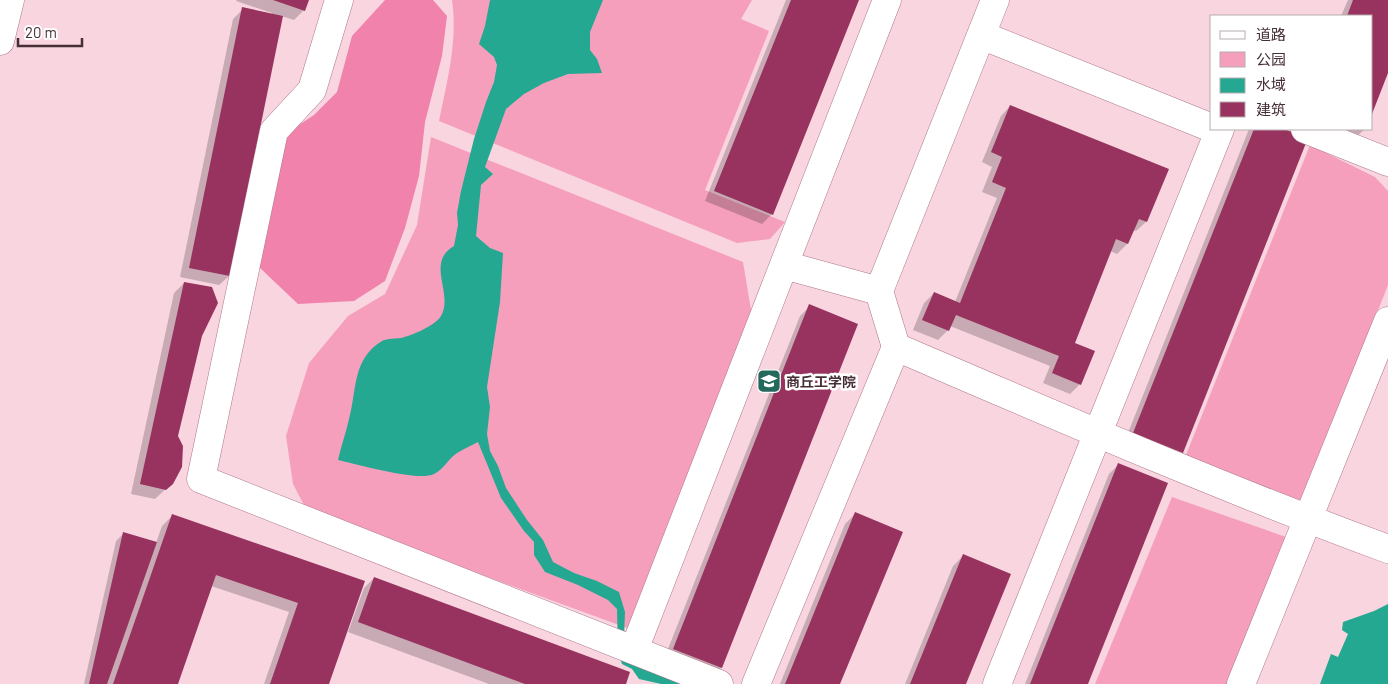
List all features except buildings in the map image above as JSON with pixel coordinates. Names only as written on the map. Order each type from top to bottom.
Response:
[{"type":"street","points":[[0,41],[10,0]]},
{"type":"street","points":[[340,0],[312,90],[274,130],[201,479],[719,684]]},
{"type":"street","points":[[634,650],[887,0]]},
{"type":"street","points":[[756,684],[896,347],[878,291],[995,0]]},
{"type":"street","points":[[981,35],[1210,127]]},
{"type":"street","points":[[997,684],[1098,433],[1216,130]]},
{"type":"street","points":[[1308,130],[1388,162]]},
{"type":"street","points":[[784,265],[878,291]]},
{"type":"street","points":[[1241,684],[1388,321]]},
{"type":"street","points":[[896,347],[1308,520],[1388,549]]},
{"type":"green space","points":[[452,0],[752,0],[741,19],[769,31],[705,190],[785,222],[770,239],[737,243],[439,121],[453,46]]},
{"type":"green space","points":[[431,137],[743,262],[751,310],[630,629],[307,511],[293,484],[286,436],[309,363],[348,316],[385,294],[417,225]]},
{"type":"green space","points":[[1310,145],[1375,177],[1388,191],[1388,285],[1302,504],[1186,455]]},
{"type":"green space","points":[[1172,497],[1286,537],[1229,684],[1095,684]]},
{"type":"shaded area","points":[[385,0],[433,0],[447,16],[442,56],[425,122],[419,176],[405,228],[385,281],[354,301],[298,304],[259,267],[282,136],[314,115],[337,92],[352,36]]},
{"type":"water","points":[[490,0],[603,0],[590,32],[590,50],[597,59],[602,73],[568,74],[544,83],[524,94],[506,109],[485,167],[493,174],[481,185],[476,236],[490,248],[503,253],[500,302],[487,387],[490,407],[487,434],[490,451],[506,488],[543,540],[553,562],[619,592],[625,612],[624,638],[688,684],[661,684],[639,679],[632,669],[622,664],[618,652],[617,609],[608,600],[578,585],[545,572],[534,555],[534,542],[501,498],[478,442],[457,453],[434,474],[426,476],[402,474],[338,460],[349,419],[357,376],[365,357],[372,348],[382,341],[405,337],[429,326],[441,316],[444,307],[442,261],[446,253],[454,246],[461,191],[474,139],[494,82],[497,65],[494,57],[479,44]]},
{"type":"water","points":[[1388,604],[1388,684],[1320,684],[1331,654],[1338,657],[1348,634],[1342,630],[1343,622]]},
{"type":"place","name":"商丘工学院","points":[[769,381]]}]
